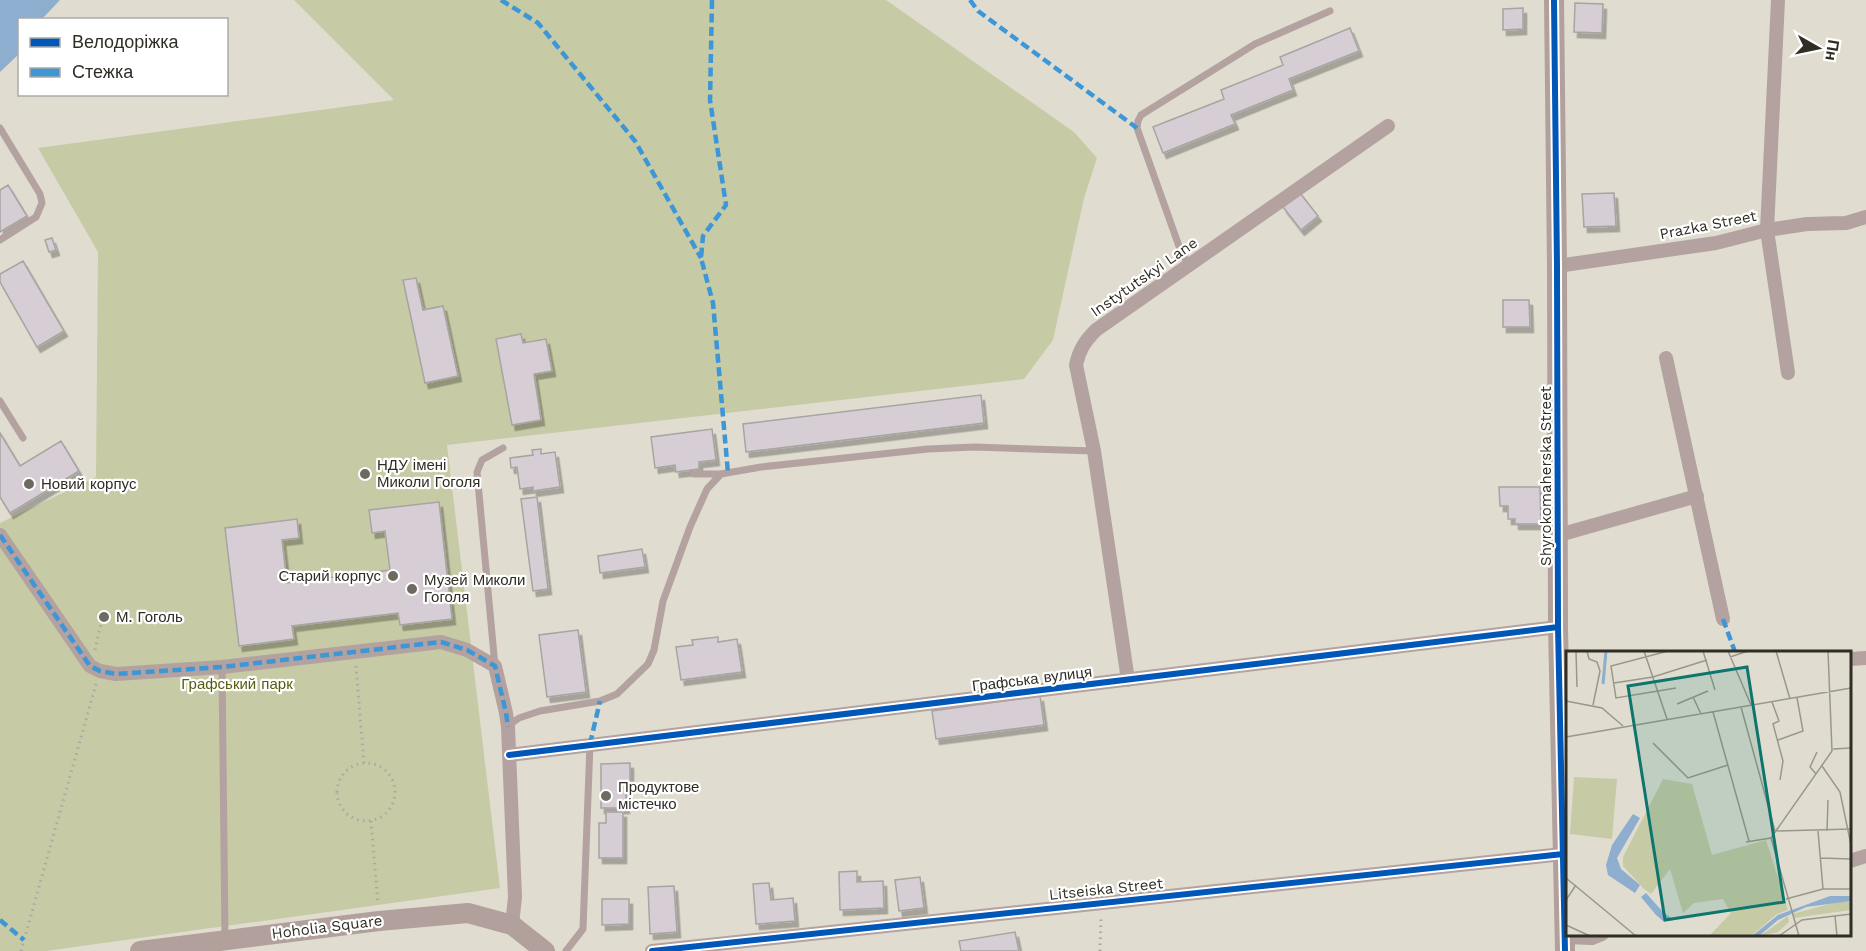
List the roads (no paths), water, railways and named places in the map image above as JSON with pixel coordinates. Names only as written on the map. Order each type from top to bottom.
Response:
[{"type":"street","name":"Shyrokomaherska Street","points":[[1554,0],[1558,627],[1565,944]]},
{"type":"street","points":[[1778,0],[1767,230],[1788,373]]},
{"type":"street","name":"Instytutskyi Lane","points":[[1128,680],[1094,451],[1076,364],[1079,353],[1085,341],[1096,330],[1388,126]]},
{"type":"street","name":"Prazka Street","points":[[1557,266],[1716,243],[1767,230],[1807,224],[1846,223],[1866,217]]},
{"type":"street","points":[[1666,358],[1723,619]]},
{"type":"street","points":[[1559,535],[1697,496]]},
{"type":"street","points":[[0,535],[95,668],[116,674],[222,667],[441,642],[467,650],[495,666],[508,726],[515,897],[512,925],[545,951]]},
{"type":"street","name":"Графська вулиця","points":[[509,755],[1558,627]]},
{"type":"street","points":[[1851,659],[1866,658]]},
{"type":"street","name":"Litseiska Street","points":[[652,951],[1563,854]]},
{"type":"street","points":[[1851,861],[1866,856]]},
{"type":"street","name":"Hoholia Square","points":[[140,951],[379,921],[468,913],[512,925]]},
{"type":"street","points":[[1565,944],[1597,936]]},
{"type":"lane","points":[[1189,266],[1180,249],[1137,128],[1141,115],[1255,44],[1330,11]]},
{"type":"lane","points":[[0,128],[40,194],[42,203],[36,217],[0,240]]},
{"type":"lane","points":[[0,401],[23,438]]},
{"type":"lane","points":[[694,474],[721,474],[761,467],[928,449],[974,447],[1094,451]]},
{"type":"lane","points":[[495,666],[477,472],[482,460],[503,448]]},
{"type":"lane","points":[[508,726],[519,718],[540,711],[600,701],[617,694],[648,664],[654,650],[663,601],[690,527],[707,489],[721,474]]},
{"type":"lane","points":[[222,667],[225,940]]},
{"type":"lane","points":[[566,951],[583,929],[590,744]]},
{"type":"water","points":[[0,0],[60,0],[43,18],[18,18],[18,55],[0,72]]},
{"type":"place","name":"НДУ імені Миколи Гоголя","points":[[365,474]]},
{"type":"place","name":"Новий корпус","points":[[29,484]]},
{"type":"place","name":"Старий корпус","points":[[393,576]]},
{"type":"place","name":"Музей Миколи Гоголя","points":[[412,589]]},
{"type":"place","name":"М. Гоголь","points":[[104,617]]},
{"type":"place","name":"Продуктове містечко","points":[[606,796]]},
{"type":"park label","name":"Графський парк","points":[[237,684]]}]
